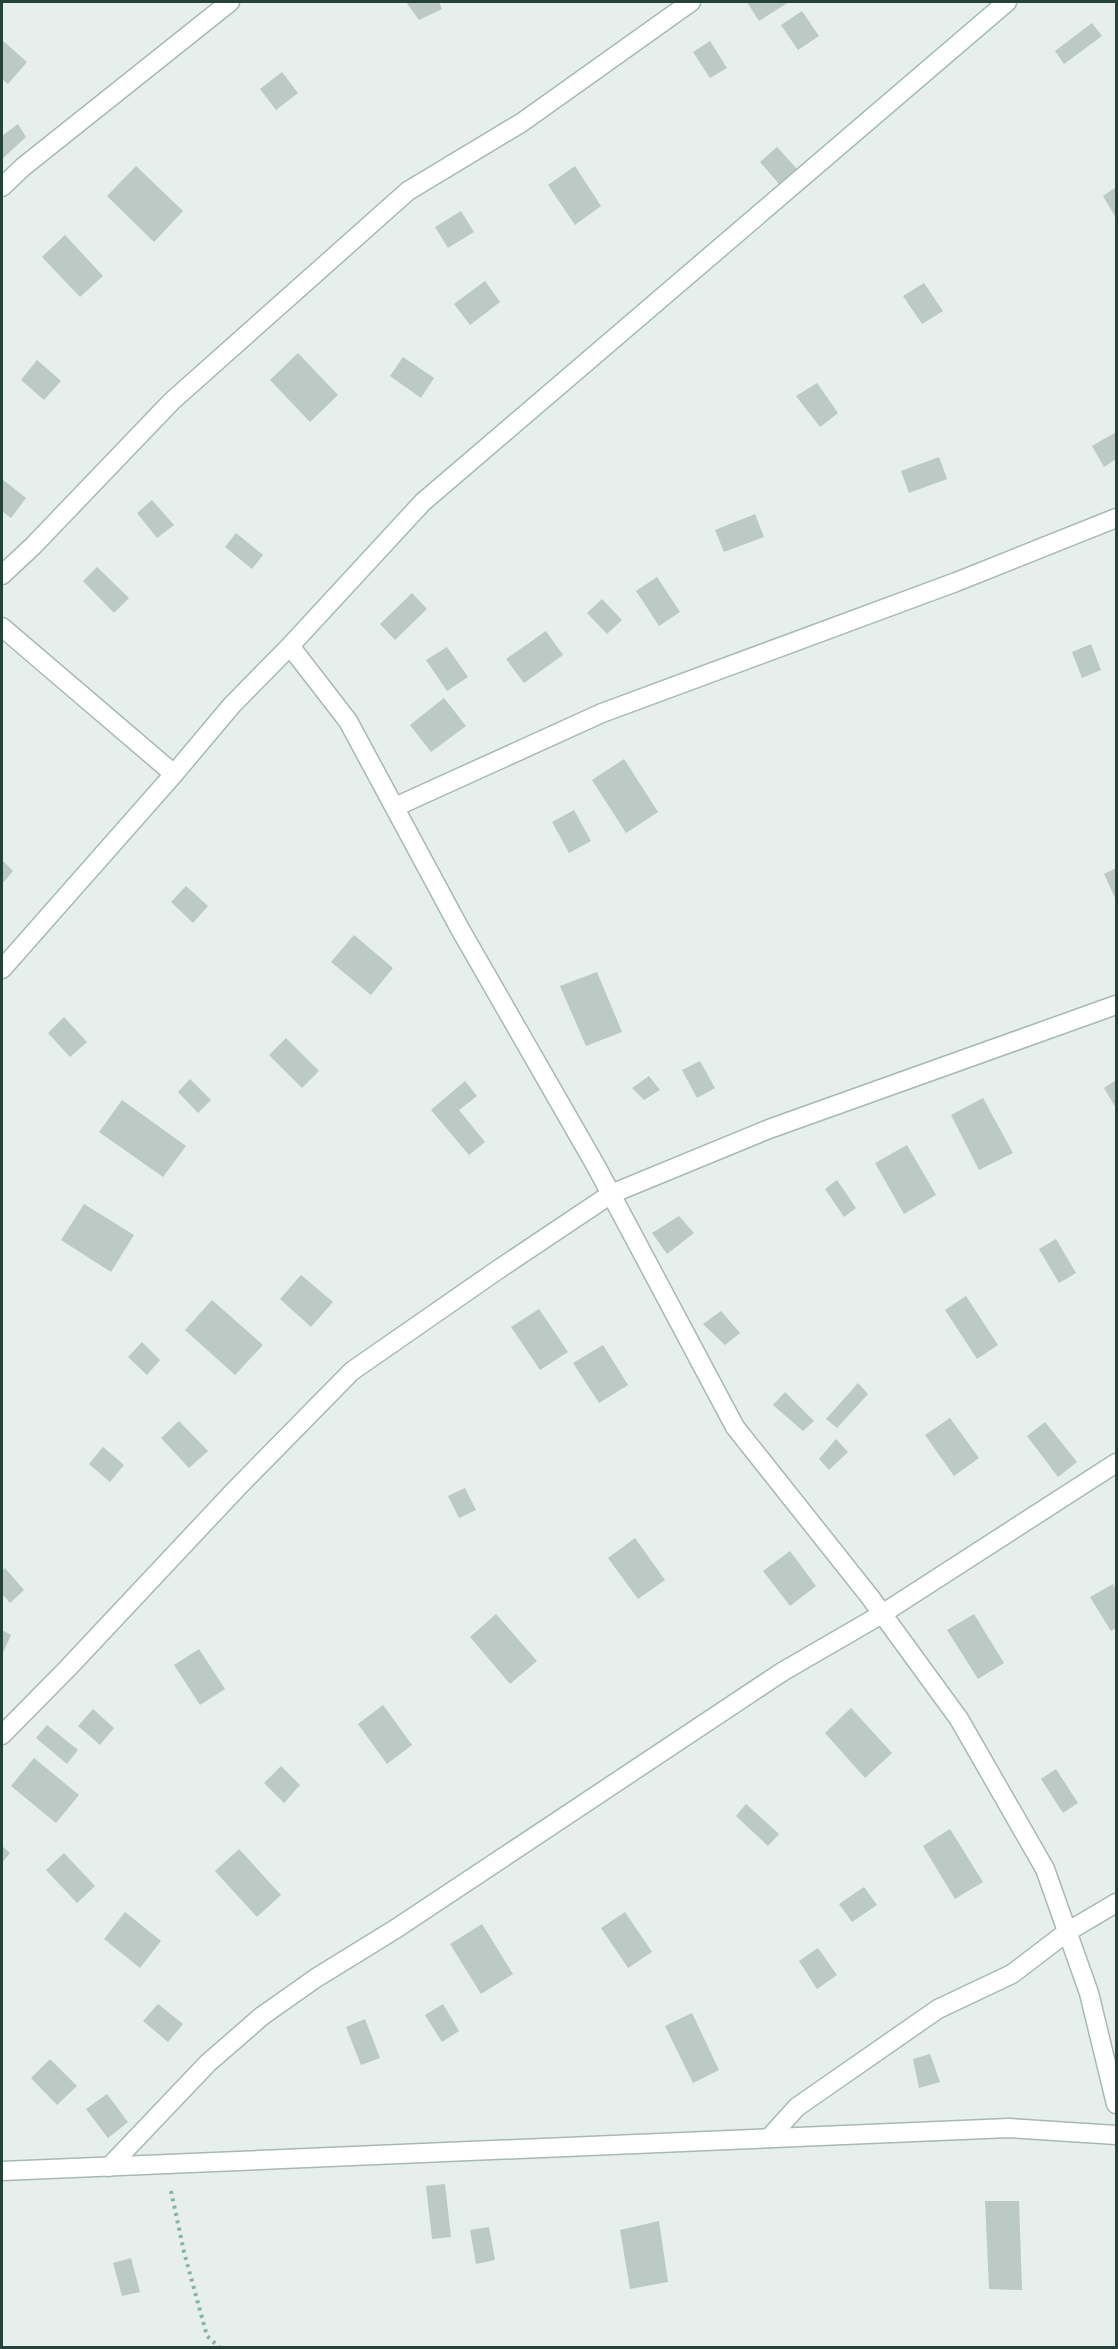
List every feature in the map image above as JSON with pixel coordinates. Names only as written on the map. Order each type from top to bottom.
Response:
[{"type":"street","points":[[2,187],[23,167],[230,2]]},
{"type":"street","points":[[2,576],[172,401],[408,191],[521,123],[691,2]]},
{"type":"street","points":[[2,969],[232,705],[290,646],[423,502],[1007,2]]},
{"type":"street","points":[[395,807],[602,713],[956,582],[1116,518]]},
{"type":"street","points":[[2,627],[174,774]]},
{"type":"street","points":[[290,646],[348,721],[460,929],[610,1194],[735,1427],[882,1614],[959,1719],[1045,1869],[1089,1993],[1116,2104]]},
{"type":"street","points":[[2,1735],[237,1488],[352,1371],[496,1270],[610,1194],[769,1129],[1116,1005]]},
{"type":"street","points":[[109,2167],[208,2063],[262,2016],[316,1978],[397,1928],[782,1672],[882,1614],[1116,1463]]},
{"type":"street","points":[[768,2138],[796,2107],[938,2009],[1012,1974],[1067,1932],[1116,1903]]},
{"type":"street","points":[[2,2171],[1009,2128],[1116,2135]]},
{"type":"path","points":[[166,2164],[184,2252],[207,2336],[220,2348]]},
{"type":"building","points":[[406,2],[439,2],[442,9],[419,20]]},
{"type":"building","points":[[747,2],[789,2],[759,21]]},
{"type":"building","points":[[802,11],[819,36],[798,50],[781,25]]},
{"type":"building","points":[[1092,23],[1102,36],[1064,64],[1055,51]]},
{"type":"building","points":[[2,40],[27,62],[8,84],[2,79]]},
{"type":"building","points":[[710,41],[727,68],[710,78],[693,52]]},
{"type":"building","points":[[282,72],[298,93],[276,110],[260,89]]},
{"type":"building","points":[[18,124],[26,137],[2,159],[2,136]]},
{"type":"building","points":[[777,147],[797,169],[779,184],[760,162]]},
{"type":"building","points":[[136,166],[183,211],[154,242],[107,196]]},
{"type":"building","points":[[575,166],[601,206],[575,225],[548,185]]},
{"type":"building","points":[[1116,187],[1116,218],[1103,196]]},
{"type":"building","points":[[461,211],[474,232],[448,248],[435,227]]},
{"type":"building","points":[[65,235],[103,276],[80,297],[42,257]]},
{"type":"building","points":[[485,281],[500,302],[470,325],[454,304]]},
{"type":"building","points":[[924,283],[943,311],[922,324],[903,296]]},
{"type":"building","points":[[298,353],[338,395],[310,422],[270,380]]},
{"type":"building","points":[[403,357],[434,378],[421,398],[390,376]]},
{"type":"building","points":[[37,360],[61,381],[44,400],[21,380]]},
{"type":"building","points":[[817,383],[838,413],[820,427],[796,396]]},
{"type":"building","points":[[1116,432],[1116,459],[1104,467],[1092,446]]},
{"type":"building","points":[[939,457],[947,479],[909,493],[901,471]]},
{"type":"building","points":[[2,479],[26,498],[11,518],[2,511]]},
{"type":"building","points":[[152,500],[174,525],[157,538],[137,513]]},
{"type":"building","points":[[755,514],[764,537],[724,552],[715,530]]},
{"type":"building","points":[[236,533],[263,555],[252,569],[225,547]]},
{"type":"building","points":[[97,567],[129,598],[114,613],[83,581]]},
{"type":"building","points":[[657,577],[680,612],[659,626],[636,591]]},
{"type":"building","points":[[412,593],[427,609],[395,640],[380,624]]},
{"type":"building","points":[[602,599],[622,620],[607,634],[587,613]]},
{"type":"building","points":[[546,631],[563,655],[524,683],[506,659]]},
{"type":"building","points":[[1091,644],[1101,670],[1082,678],[1072,652]]},
{"type":"building","points":[[447,647],[468,677],[447,691],[426,660]]},
{"type":"building","points":[[444,698],[466,726],[431,752],[410,725]]},
{"type":"building","points":[[624,759],[658,812],[626,833],[592,780]]},
{"type":"building","points":[[574,810],[591,841],[569,853],[552,822]]},
{"type":"building","points":[[2,860],[13,871],[2,884]]},
{"type":"building","points":[[1116,868],[1116,900],[1104,874]]},
{"type":"building","points":[[186,886],[208,906],[193,923],[171,902]]},
{"type":"building","points":[[354,935],[393,968],[371,995],[331,962]]},
{"type":"building","points":[[597,972],[622,1032],[586,1046],[560,986]]},
{"type":"building","points":[[64,1017],[87,1042],[70,1057],[48,1033]]},
{"type":"building","points":[[286,1038],[319,1071],[302,1088],[269,1055]]},
{"type":"building","points":[[700,1061],[715,1088],[697,1098],[682,1070]]},
{"type":"building","points":[[649,1076],[660,1090],[644,1100],[632,1088]]},
{"type":"building","points":[[190,1079],[211,1100],[198,1113],[178,1092]]},
{"type":"building","points":[[1116,1080],[1116,1108],[1104,1088]]},
{"type":"building","points":[[465,1081],[477,1096],[459,1110],[485,1142],[469,1155],[431,1110]]},
{"type":"building","points":[[983,1098],[1013,1153],[979,1170],[951,1115]]},
{"type":"building","points":[[122,1100],[186,1146],[163,1177],[99,1132]]},
{"type":"building","points":[[907,1145],[936,1195],[904,1214],[875,1163]]},
{"type":"building","points":[[837,1180],[856,1208],[844,1217],[825,1189]]},
{"type":"building","points":[[84,1204],[134,1235],[111,1272],[61,1240]]},
{"type":"building","points":[[679,1216],[694,1233],[667,1254],[652,1233]]},
{"type":"building","points":[[1056,1239],[1076,1273],[1059,1283],[1039,1249]]},
{"type":"building","points":[[301,1275],[333,1302],[311,1327],[280,1299]]},
{"type":"building","points":[[966,1296],[998,1345],[977,1359],[945,1310]]},
{"type":"building","points":[[212,1300],[263,1345],[235,1375],[185,1330]]},
{"type":"building","points":[[539,1309],[568,1352],[540,1370],[511,1327]]},
{"type":"building","points":[[721,1311],[740,1333],[725,1345],[703,1324]]},
{"type":"building","points":[[142,1342],[160,1360],[147,1375],[128,1357]]},
{"type":"building","points":[[603,1345],[628,1385],[599,1403],[573,1363]]},
{"type":"building","points":[[858,1383],[868,1394],[837,1428],[826,1419]]},
{"type":"building","points":[[785,1392],[814,1421],[803,1431],[773,1405]]},
{"type":"building","points":[[950,1418],[979,1458],[954,1476],[925,1435]]},
{"type":"building","points":[[179,1421],[208,1451],[189,1468],[161,1438]]},
{"type":"building","points":[[1045,1422],[1077,1462],[1058,1477],[1027,1436]]},
{"type":"building","points":[[836,1439],[848,1452],[829,1470],[819,1459]]},
{"type":"building","points":[[103,1447],[124,1465],[110,1482],[89,1464]]},
{"type":"building","points":[[465,1488],[476,1510],[459,1518],[448,1496]]},
{"type":"building","points":[[635,1538],[665,1580],[638,1599],[608,1558]]},
{"type":"building","points":[[790,1551],[816,1586],[790,1606],[763,1571]]},
{"type":"building","points":[[5,1568],[24,1590],[10,1603],[2,1594],[2,1571]]},
{"type":"building","points":[[1113,1584],[1116,1590],[1116,1628],[1111,1631],[1090,1597]]},
{"type":"building","points":[[496,1614],[537,1661],[510,1684],[470,1637]]},
{"type":"building","points":[[974,1614],[1004,1663],[978,1679],[947,1630]]},
{"type":"building","points":[[2,1630],[11,1635],[2,1655]]},
{"type":"building","points":[[199,1649],[225,1689],[200,1705],[174,1665]]},
{"type":"building","points":[[383,1705],[412,1745],[387,1764],[358,1724]]},
{"type":"building","points":[[851,1708],[892,1753],[865,1778],[825,1733]]},
{"type":"building","points":[[93,1709],[114,1728],[100,1745],[78,1726]]},
{"type":"building","points":[[47,1725],[78,1750],[67,1764],[36,1738]]},
{"type":"building","points":[[34,1758],[79,1795],[56,1823],[11,1786]]},
{"type":"building","points":[[281,1766],[300,1785],[284,1803],[264,1783]]},
{"type":"building","points":[[1056,1769],[1078,1803],[1063,1813],[1041,1779]]},
{"type":"building","points":[[746,1804],[779,1834],[768,1846],[736,1816]]},
{"type":"building","points":[[950,1829],[983,1882],[955,1899],[923,1846]]},
{"type":"building","points":[[2,1846],[10,1853],[2,1863]]},
{"type":"building","points":[[239,1849],[281,1895],[257,1917],[215,1871]]},
{"type":"building","points":[[64,1853],[95,1886],[77,1903],[46,1870]]},
{"type":"building","points":[[864,1887],[877,1905],[852,1922],[839,1904]]},
{"type":"building","points":[[125,1912],[161,1941],[140,1968],[104,1939]]},
{"type":"building","points":[[625,1912],[652,1952],[628,1968],[601,1928]]},
{"type":"building","points":[[482,1924],[513,1974],[481,1994],[450,1944]]},
{"type":"building","points":[[818,1948],[837,1975],[817,1989],[799,1961]]},
{"type":"building","points":[[158,2004],[183,2024],[168,2042],[143,2021]]},
{"type":"building","points":[[443,2004],[459,2031],[442,2042],[425,2015]]},
{"type":"building","points":[[692,2013],[719,2070],[693,2083],[665,2026]]},
{"type":"building","points":[[365,2019],[380,2058],[361,2065],[346,2027]]},
{"type":"building","points":[[930,2054],[940,2082],[919,2088],[913,2059]]},
{"type":"building","points":[[50,2059],[77,2086],[57,2105],[31,2078]]},
{"type":"building","points":[[107,2094],[128,2122],[108,2138],[86,2109]]},
{"type":"building","points":[[445,2184],[451,2237],[432,2239],[426,2186]]},
{"type":"building","points":[[985,2201],[1019,2201],[1022,2290],[989,2289]]},
{"type":"building","points":[[659,2221],[668,2282],[630,2289],[620,2230]]},
{"type":"building","points":[[489,2227],[495,2260],[476,2264],[470,2230]]},
{"type":"building","points":[[131,2258],[140,2292],[122,2296],[113,2263]]}]
